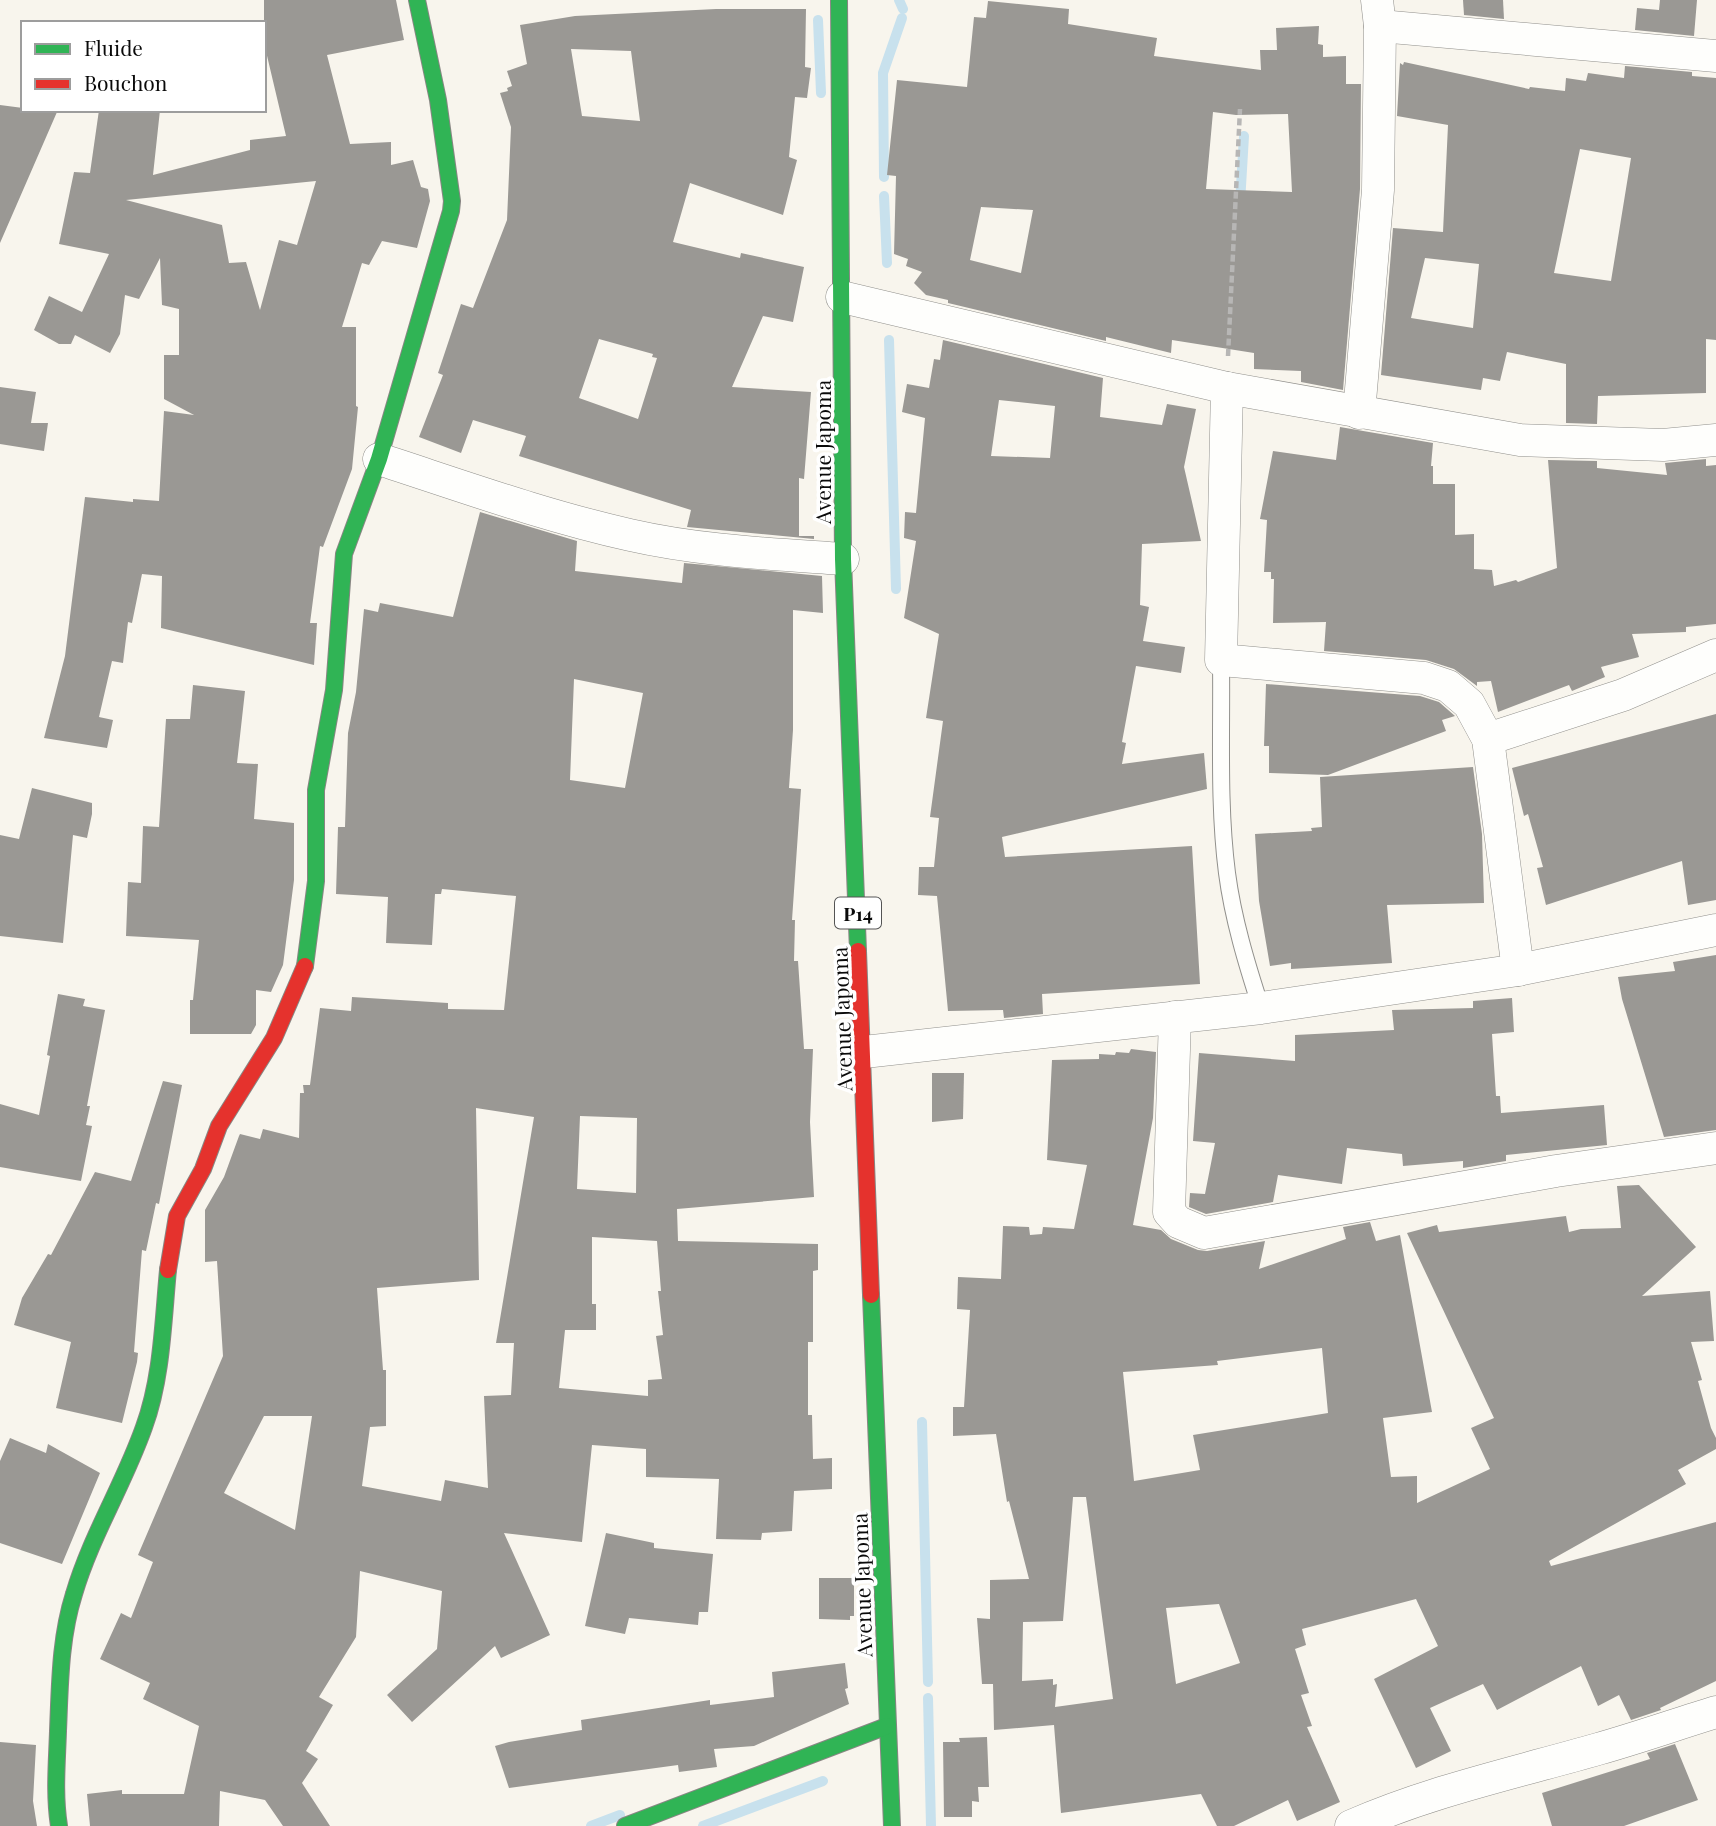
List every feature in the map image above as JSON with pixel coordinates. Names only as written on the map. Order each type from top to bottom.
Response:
[{"type":"main road","points":[[59,1826],[55,1802],[65,1626],[88,1556],[145,1426],[159,1366],[171,1243],[177,1216],[202,1169],[219,1126],[274,1038],[304,971],[316,881],[316,790],[334,690],[344,554],[379,458],[452,211],[423,23],[417,0]]},
{"type":"main road","name":"Avenue Japoma","points":[[839,0],[843,559],[892,1826]]},
{"type":"main road","points":[[625,1826],[887,1727]]},
{"type":"street","points":[[1359,413],[1378,190],[1379,13],[1716,56]]},
{"type":"street","points":[[842,297],[1227,388],[1520,440],[1663,445],[1716,440]]},
{"type":"street","points":[[1227,388],[1221,660],[1423,678],[1448,686],[1469,704],[1488,739],[1518,970]]},
{"type":"street","points":[[379,458],[529,508],[630,535],[716,550],[843,559]]},
{"type":"street","points":[[1488,739],[1623,695],[1716,655]]},
{"type":"street","points":[[864,1052],[1261,1008],[1518,970],[1716,930]]},
{"type":"street","points":[[1175,1017],[1169,1212],[1178,1222],[1205,1233],[1556,1171],[1716,1148]]},
{"type":"street","points":[[1351,1826],[1390,1809],[1458,1786],[1599,1749],[1716,1712]]},
{"type":"lane","points":[[1221,660],[1224,842],[1227,873],[1232,904],[1261,1008]]},
{"type":"path","points":[[1227,388],[1240,109]]},
{"type":"building","points":[[264,0],[396,0],[404,40],[327,55],[350,144],[391,142],[391,165],[413,160],[421,187],[428,189],[430,201],[417,248],[382,241],[369,265],[362,263],[342,327],[356,327],[358,407],[352,469],[323,547],[320,546],[310,623],[317,623],[314,665],[161,628],[162,576],[142,574],[132,623],[128,622],[123,663],[112,661],[99,717],[113,720],[107,748],[44,738],[65,656],[85,497],[133,502],[133,499],[159,501],[164,411],[194,415],[164,399],[164,355],[179,355],[179,309],[162,305],[160,258],[139,299],[125,295],[120,334],[110,353],[75,335],[71,344],[59,344],[34,330],[49,296],[82,312],[109,254],[59,244],[74,172],[90,173],[99,112],[160,112],[153,175],[250,150],[250,140],[286,136],[266,51]],"holes":[[[316,181],[297,245],[279,240],[260,310],[246,262],[229,263],[222,225],[126,200]]]},
{"type":"building","points":[[1463,0],[1503,0],[1504,19],[1464,15]]},
{"type":"building","points":[[1660,0],[1697,0],[1694,36],[1635,30],[1637,8],[1659,10]]},
{"type":"building","points":[[988,1],[1069,9],[1068,24],[1157,38],[1154,56],[1261,70],[1260,50],[1277,50],[1276,28],[1319,26],[1318,44],[1323,45],[1323,57],[1346,56],[1346,84],[1361,84],[1360,189],[1343,390],[1301,382],[1301,371],[1254,369],[1254,353],[1172,340],[1171,353],[1106,337],[1106,341],[948,303],[948,300],[926,295],[914,283],[922,272],[906,266],[908,259],[894,254],[896,176],[887,175],[897,80],[967,87],[974,17],[986,18]],"holes":[[[1213,112],[1236,115],[1288,114],[1292,192],[1206,189]],[[981,207],[1033,210],[1021,273],[970,260]]]},
{"type":"building","points":[[716,9],[806,9],[805,67],[811,68],[807,98],[795,97],[789,157],[797,160],[783,215],[690,183],[673,242],[740,258],[741,253],[804,267],[793,322],[763,316],[732,387],[811,392],[804,479],[799,478],[799,536],[814,536],[814,539],[687,527],[691,510],[519,456],[526,436],[473,420],[461,453],[419,437],[443,375],[438,373],[461,304],[473,308],[507,220],[511,127],[500,93],[508,91],[507,88],[512,86],[507,71],[527,64],[520,25],[575,16]],"holes":[[[571,49],[631,51],[640,121],[582,116]],[[599,339],[653,354],[652,357],[657,358],[638,419],[579,398]]]},
{"type":"building","points":[[1404,62],[1529,89],[1565,91],[1566,78],[1586,81],[1588,73],[1624,78],[1625,66],[1692,72],[1692,76],[1716,78],[1716,340],[1706,339],[1706,393],[1598,396],[1597,424],[1566,423],[1566,364],[1507,352],[1500,381],[1483,378],[1481,390],[1381,375],[1393,228],[1443,232],[1448,125],[1397,116],[1400,63],[1403,65]],"holes":[[[1580,149],[1631,158],[1611,281],[1554,273]],[[1425,258],[1479,264],[1473,328],[1411,318]]]},
{"type":"building","points":[[0,105],[21,108],[21,112],[57,112],[0,243]]},
{"type":"building","points":[[943,340],[1103,378],[1100,417],[1162,425],[1167,404],[1196,409],[1184,467],[1201,541],[1142,544],[1140,605],[1149,607],[1143,641],[1185,647],[1181,673],[1136,666],[1122,742],[1126,743],[1122,764],[1204,753],[1207,789],[1002,837],[1005,857],[1192,846],[1200,984],[1042,994],[1043,1014],[1004,1018],[1003,1010],[948,1011],[937,896],[918,895],[919,867],[934,867],[939,818],[930,817],[943,721],[926,718],[939,634],[904,618],[916,541],[904,538],[905,512],[916,513],[925,418],[902,412],[907,384],[929,388],[934,359],[940,360]],"holes":[[[999,400],[1055,406],[1050,458],[991,456]]]},
{"type":"building","points":[[0,387],[36,392],[31,423],[48,423],[44,451],[0,444]]},
{"type":"building","points":[[1340,427],[1433,443],[1433,484],[1455,484],[1455,535],[1474,534],[1474,569],[1492,570],[1494,586],[1516,580],[1518,582],[1557,568],[1548,460],[1597,461],[1597,468],[1667,475],[1665,463],[1706,459],[1706,466],[1716,465],[1716,624],[1686,627],[1686,632],[1632,634],[1639,657],[1601,667],[1605,677],[1572,691],[1569,685],[1498,712],[1491,681],[1477,682],[1477,686],[1454,669],[1426,660],[1324,651],[1326,622],[1273,623],[1274,579],[1271,579],[1271,572],[1264,572],[1267,520],[1260,519],[1273,451],[1336,460]]},
{"type":"building","points":[[480,512],[577,541],[575,571],[682,583],[684,563],[822,576],[823,613],[793,610],[793,730],[789,788],[801,789],[792,920],[795,920],[794,961],[798,961],[804,1049],[813,1049],[810,1122],[814,1197],[677,1209],[678,1241],[818,1244],[818,1270],[813,1271],[813,1342],[808,1342],[808,1415],[812,1415],[813,1459],[832,1458],[832,1489],[794,1491],[792,1531],[762,1533],[761,1540],[716,1539],[719,1479],[646,1477],[646,1449],[592,1445],[582,1542],[504,1533],[550,1635],[501,1658],[495,1646],[412,1722],[387,1695],[437,1649],[442,1591],[360,1571],[356,1637],[319,1697],[333,1705],[306,1751],[318,1759],[302,1783],[330,1826],[283,1826],[265,1800],[220,1791],[219,1826],[90,1826],[87,1794],[122,1790],[122,1794],[184,1794],[199,1726],[143,1699],[150,1683],[100,1659],[121,1613],[131,1618],[153,1562],[138,1555],[223,1356],[217,1261],[205,1262],[205,1210],[224,1177],[240,1134],[260,1139],[263,1129],[299,1138],[300,1093],[304,1093],[303,1085],[310,1085],[320,1008],[351,1011],[352,997],[448,1003],[448,1009],[504,1010],[516,896],[442,889],[441,894],[435,894],[432,945],[386,943],[388,897],[336,894],[338,827],[345,827],[348,733],[356,692],[364,609],[378,612],[380,603],[453,617]],"holes":[[[574,679],[643,693],[625,788],[570,780]],[[476,1108],[534,1117],[496,1343],[514,1343],[511,1395],[484,1396],[488,1488],[445,1480],[441,1501],[362,1486],[370,1427],[386,1426],[386,1370],[383,1370],[377,1288],[479,1280]],[[580,1116],[637,1118],[636,1193],[577,1189]],[[592,1237],[657,1241],[661,1291],[658,1291],[663,1335],[656,1336],[662,1379],[648,1380],[648,1396],[559,1388],[565,1330],[596,1330],[596,1304],[592,1304]],[[264,1416],[312,1416],[295,1530],[224,1493]]]},
{"type":"building","points":[[1266,684],[1420,696],[1439,702],[1455,716],[1442,720],[1446,731],[1328,775],[1269,773],[1269,746],[1264,746]]},
{"type":"building","points":[[193,685],[245,691],[237,763],[258,764],[254,819],[294,823],[294,880],[283,965],[271,992],[256,990],[256,1025],[251,1034],[190,1034],[190,1000],[193,1000],[199,940],[126,936],[128,882],[141,883],[143,826],[159,827],[166,719],[190,719]]},
{"type":"building","points":[[1716,714],[1716,900],[1688,905],[1682,861],[1546,905],[1537,868],[1543,867],[1528,814],[1524,816],[1512,768]]},
{"type":"building","points":[[1473,767],[1482,834],[1484,903],[1387,905],[1392,963],[1291,969],[1291,963],[1270,966],[1259,901],[1255,834],[1312,831],[1311,828],[1322,827],[1320,777]]},
{"type":"building","points":[[32,788],[92,803],[87,838],[73,835],[63,943],[0,936],[0,835],[19,839]]},
{"type":"building","points":[[1716,955],[1716,1130],[1664,1137],[1622,999],[1618,977],[1675,971],[1673,962]]},
{"type":"building","points":[[58,994],[85,999],[83,1006],[105,1010],[87,1106],[90,1106],[86,1125],[92,1126],[81,1181],[0,1167],[0,1104],[39,1115]]},
{"type":"building","points":[[1512,998],[1514,1032],[1492,1034],[1496,1096],[1500,1096],[1501,1113],[1604,1105],[1607,1145],[1506,1155],[1506,1161],[1463,1168],[1463,1161],[1403,1166],[1402,1154],[1347,1148],[1342,1184],[1278,1175],[1273,1202],[1206,1214],[1189,1207],[1190,1193],[1205,1194],[1215,1143],[1193,1141],[1199,1053],[1295,1061],[1295,1035],[1394,1030],[1392,1010],[1473,1008],[1473,1001]]},
{"type":"building","points":[[1131,1049],[1156,1052],[1153,1118],[1133,1225],[1161,1230],[1171,1239],[1198,1250],[1207,1251],[1265,1241],[1259,1269],[1346,1239],[1343,1227],[1370,1222],[1376,1241],[1400,1235],[1432,1412],[1383,1418],[1391,1477],[1417,1476],[1417,1503],[1490,1469],[1471,1428],[1494,1418],[1407,1233],[1437,1225],[1439,1232],[1566,1216],[1569,1232],[1621,1228],[1617,1186],[1639,1185],[1696,1247],[1642,1296],[1710,1291],[1714,1341],[1691,1342],[1702,1380],[1698,1381],[1716,1438],[1716,1449],[1678,1470],[1686,1484],[1549,1561],[1551,1566],[1716,1522],[1716,1681],[1660,1708],[1661,1710],[1631,1720],[1619,1695],[1598,1706],[1581,1666],[1497,1710],[1483,1684],[1430,1708],[1451,1751],[1416,1768],[1374,1679],[1438,1646],[1416,1599],[1302,1629],[1306,1645],[1295,1649],[1309,1693],[1301,1695],[1312,1726],[1307,1727],[1340,1802],[1297,1821],[1288,1800],[1234,1826],[1217,1826],[1201,1794],[1061,1813],[1054,1725],[994,1730],[993,1684],[982,1684],[977,1618],[990,1619],[990,1580],[1029,1579],[1009,1501],[1007,1502],[996,1434],[953,1436],[953,1407],[964,1407],[970,1310],[957,1309],[958,1277],[1001,1279],[1003,1226],[1029,1227],[1030,1235],[1042,1234],[1043,1227],[1074,1229],[1087,1165],[1047,1160],[1052,1060],[1099,1059],[1099,1054],[1129,1053]],"holes":[[[1322,1348],[1328,1413],[1193,1435],[1200,1470],[1134,1481],[1123,1372],[1218,1365],[1217,1361]],[[1073,1497],[1086,1497],[1113,1699],[1055,1707],[1057,1684],[1053,1685],[1053,1679],[1022,1681],[1023,1622],[1063,1621]],[[1219,1604],[1240,1663],[1176,1684],[1166,1608]]]},
{"type":"building","points":[[932,1073],[964,1073],[963,1119],[932,1122]]},
{"type":"building","points":[[163,1081],[182,1085],[159,1204],[156,1203],[146,1251],[142,1250],[134,1352],[138,1353],[137,1362],[122,1423],[56,1408],[71,1342],[14,1325],[22,1298],[48,1254],[51,1255],[95,1172],[131,1181]]},
{"type":"building","points":[[10,1438],[46,1453],[48,1444],[100,1473],[62,1564],[0,1543],[0,1461]]},
{"type":"building","points":[[606,1533],[654,1543],[654,1548],[713,1554],[708,1612],[699,1612],[698,1625],[629,1618],[625,1634],[585,1626]]},
{"type":"building","points":[[819,1578],[854,1578],[854,1616],[850,1616],[850,1620],[819,1619]]},
{"type":"building","points":[[845,1663],[848,1688],[845,1689],[849,1704],[754,1746],[714,1749],[717,1767],[679,1772],[678,1765],[509,1788],[495,1746],[582,1730],[581,1720],[710,1700],[710,1705],[774,1697],[772,1672]]},
{"type":"building","points":[[987,1737],[989,1787],[978,1787],[979,1802],[972,1801],[972,1817],[944,1817],[943,1742],[960,1742],[959,1738]]},
{"type":"building","points":[[0,1742],[36,1745],[33,1801],[37,1826],[0,1826]]},
{"type":"building","points":[[1675,1744],[1698,1800],[1624,1826],[1552,1826],[1542,1793],[1650,1759],[1647,1753]]},
{"type":"waterway","points":[[899,0],[903,9]]},
{"type":"waterway","points":[[884,177],[883,73],[902,18]]},
{"type":"waterway","points":[[818,20],[821,93]]},
{"type":"waterway","points":[[1240,203],[1244,136]]},
{"type":"waterway","points":[[884,196],[887,263]]},
{"type":"waterway","points":[[889,340],[896,589]]},
{"type":"waterway","points":[[922,1422],[928,1682]]},
{"type":"waterway","points":[[928,1698],[931,1826]]},
{"type":"waterway","points":[[703,1826],[823,1781]]},
{"type":"waterway","points":[[591,1826],[620,1815]]},
{"type":"traffic: fast","points":[[305,966],[316,881],[316,790],[334,690],[344,554],[379,459],[451,211],[452,201],[438,100],[417,0]]},
{"type":"traffic: fast","points":[[839,0],[843,559],[858,951]]},
{"type":"traffic: fast","points":[[59,1826],[57,1767],[60,1679],[69,1611],[81,1573],[136,1448],[150,1408],[161,1350],[168,1270]]},
{"type":"traffic: fast","points":[[871,1295],[892,1826]]},
{"type":"traffic: fast","points":[[625,1826],[887,1726]]},
{"type":"traffic: jam","points":[[858,951],[871,1295]]},
{"type":"traffic: jam","points":[[168,1270],[177,1216],[203,1169],[219,1126],[274,1038],[305,966]]}]
